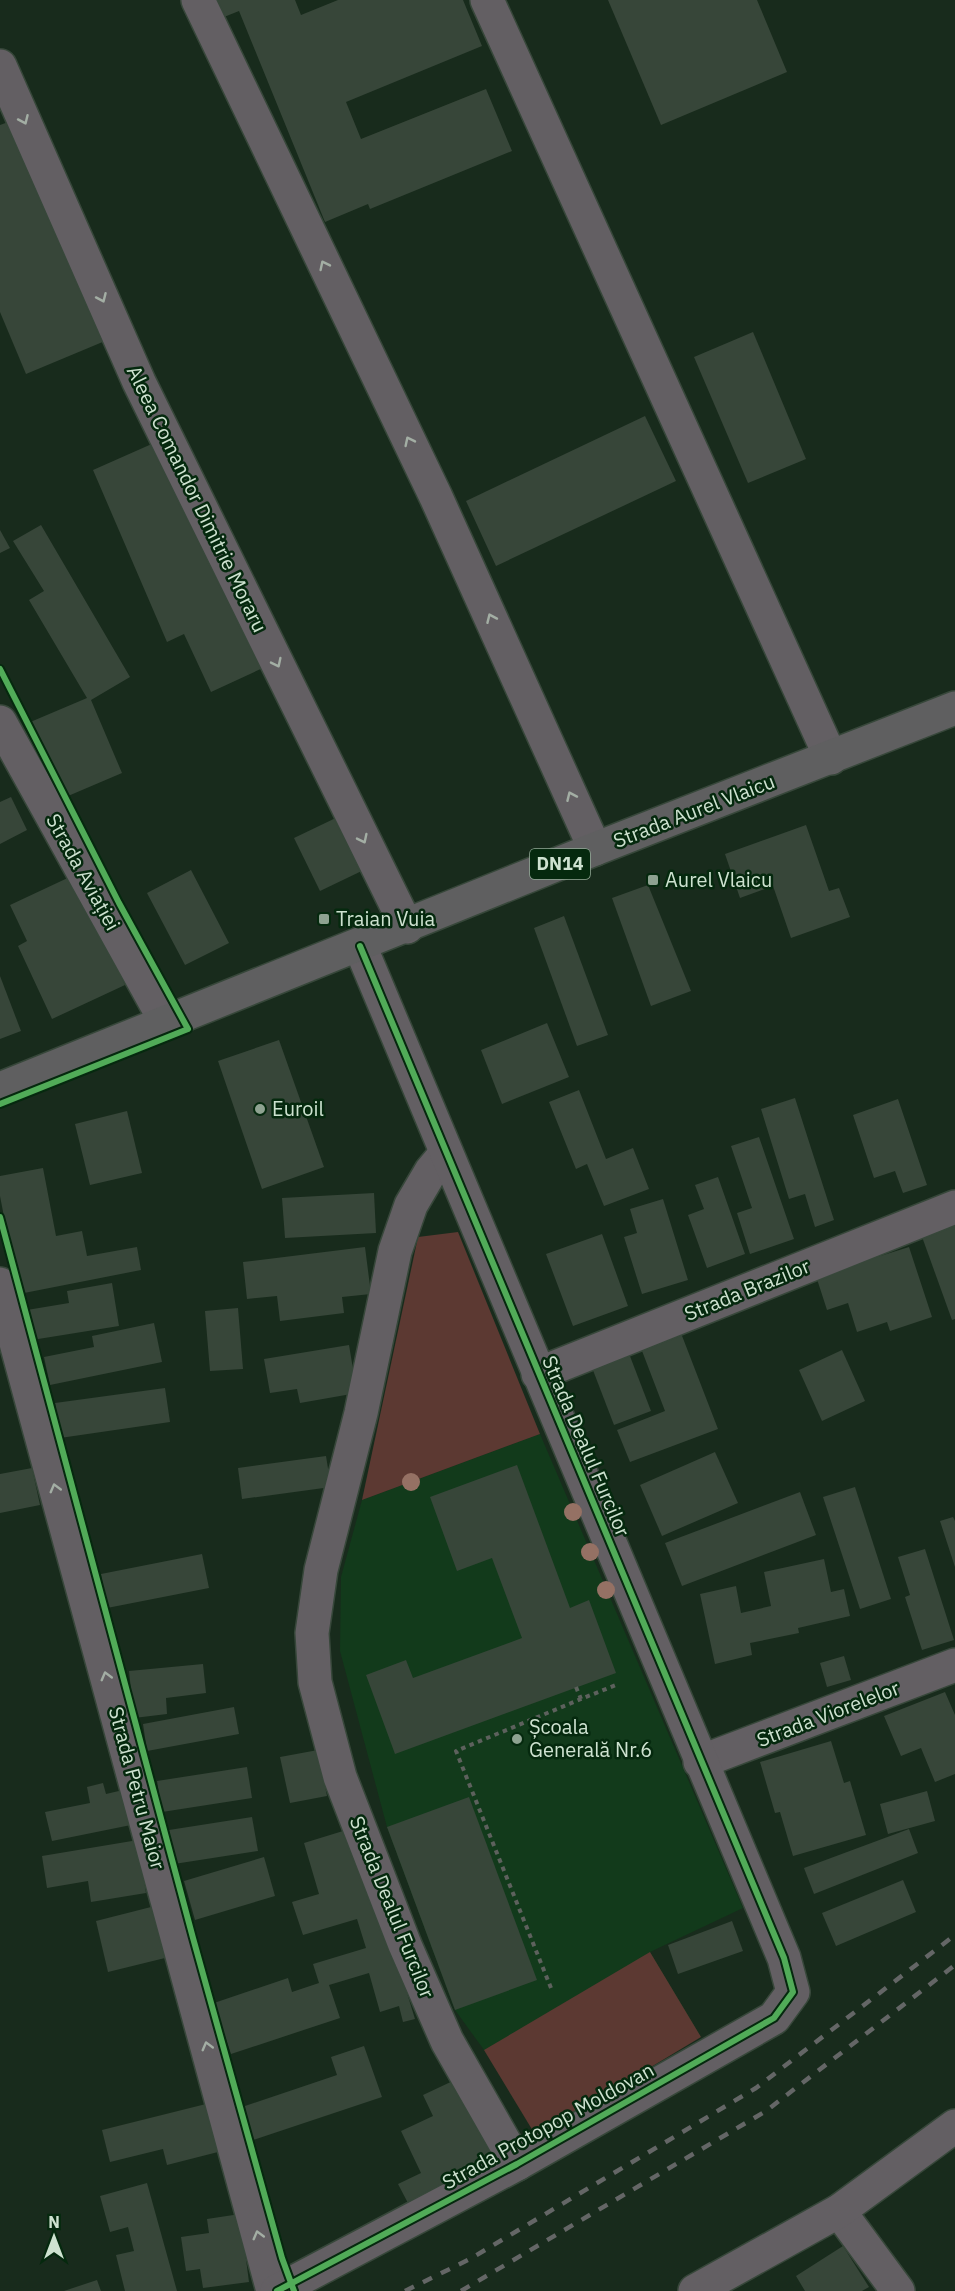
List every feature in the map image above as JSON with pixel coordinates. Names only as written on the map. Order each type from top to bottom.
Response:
[{"type":"main road","name":"Strada Aurel Vlaicu","points":[[0,1089],[360,946],[595,849],[955,708]]},
{"type":"street","points":[[198,0],[436,497],[595,849]]},
{"type":"street","points":[[487,0],[831,758]]},
{"type":"street","name":"Aleea Comandor Dimitrie Moraru","points":[[0,66],[139,382],[406,927]]},
{"type":"street","name":"Strada Aviației","points":[[0,722],[166,1022]]},
{"type":"street","name":"Strada Dealul Furcilor","points":[[360,946],[784,1958]]},
{"type":"street","name":"Strada Dealul Furcilor","points":[[446,1153],[431,1171],[411,1205],[395,1251],[361,1413],[321,1569],[312,1633],[315,1682],[340,1777],[405,1945],[447,2041],[517,2164]]},
{"type":"street","name":"Strada Brazilor","points":[[538,1374],[955,1207]]},
{"type":"street","name":"Strada Petru Maior","points":[[0,1284],[275,2291]]},
{"type":"street","name":"Strada Viorelelor","points":[[700,1762],[955,1665]]},
{"type":"street","name":"Strada Protopop Moldovan","points":[[275,2291],[517,2164],[774,2018],[793,1992],[784,1958]]},
{"type":"street","points":[[695,2291],[839,2211],[955,2126]]},
{"type":"street","points":[[839,2211],[898,2291]]},
{"type":"path","points":[[551,1988],[456,1751],[616,1686]]},
{"type":"path","points":[[576,1687],[581,1699]]},
{"type":"shaded area","points":[[458,1232],[540,1434],[362,1500],[418,1237]]},
{"type":"shaded area","name":"Școala Generală Nr.6","points":[[540,1434],[743,1908],[650,1952],[701,2037],[484,2050],[455,2010],[387,1827],[340,1651],[341,1577],[362,1500]]},
{"type":"shaded area","points":[[650,1952],[701,2037],[536,2136],[484,2050]]},
{"type":"building","points":[[217,0],[295,0],[301,15],[338,0],[463,0],[482,46],[346,102],[361,139],[486,89],[512,151],[370,209],[368,204],[325,222],[239,11],[224,17]]},
{"type":"building","points":[[608,0],[757,0],[787,72],[661,125]]},
{"type":"building","points":[[11,121],[105,341],[26,374],[0,312],[0,125]]},
{"type":"building","points":[[753,332],[806,459],[748,483],[694,357]]},
{"type":"building","points":[[645,416],[676,481],[496,566],[466,501]]},
{"type":"building","points":[[163,439],[265,667],[211,692],[184,634],[167,642],[93,470]]},
{"type":"building","points":[[41,525],[130,677],[91,700],[122,773],[61,799],[28,723],[87,698],[29,600],[44,591],[13,541]]},
{"type":"building","points":[[0,530],[10,548],[0,553]]},
{"type":"building","points":[[11,797],[27,830],[0,844],[0,802]]},
{"type":"building","points":[[344,814],[370,867],[320,891],[294,838]]},
{"type":"building","points":[[806,825],[829,891],[839,888],[850,917],[791,938],[773,886],[740,898],[725,854]]},
{"type":"building","points":[[191,870],[229,943],[185,965],[147,893]]},
{"type":"building","points":[[74,875],[125,985],[52,1019],[18,946],[27,941],[10,905]]},
{"type":"building","points":[[648,885],[691,991],[651,1006],[612,898]]},
{"type":"building","points":[[564,916],[608,1035],[577,1046],[534,928]]},
{"type":"building","points":[[0,976],[21,1031],[0,1039]]},
{"type":"building","points":[[547,1023],[569,1077],[502,1104],[481,1050]]},
{"type":"building","points":[[279,1040],[324,1167],[262,1189],[218,1061]]},
{"type":"building","points":[[579,1090],[606,1159],[633,1148],[649,1189],[604,1206],[587,1164],[576,1169],[549,1102]]},
{"type":"building","points":[[795,1098],[834,1220],[815,1227],[805,1194],[789,1199],[761,1109]]},
{"type":"building","points":[[898,1099],[927,1185],[903,1193],[895,1171],[874,1178],[853,1115]]},
{"type":"building","points":[[127,1111],[142,1173],[90,1185],[75,1124]]},
{"type":"building","points":[[759,1137],[794,1239],[750,1254],[737,1213],[752,1208],[731,1146]]},
{"type":"building","points":[[43,1168],[56,1236],[82,1231],[87,1256],[137,1247],[141,1270],[19,1294],[0,1196],[0,1176]]},
{"type":"building","points":[[718,1177],[745,1254],[707,1268],[688,1215],[704,1209],[695,1185]]},
{"type":"building","points":[[374,1193],[376,1233],[285,1238],[282,1198]]},
{"type":"building","points":[[663,1199],[688,1280],[642,1294],[624,1237],[637,1233],[630,1209]]},
{"type":"building","points":[[955,1222],[955,1319],[952,1320],[921,1234]]},
{"type":"building","points":[[602,1234],[628,1306],[573,1326],[546,1254]]},
{"type":"building","points":[[365,1247],[371,1294],[342,1297],[344,1313],[280,1321],[277,1296],[247,1299],[243,1262]]},
{"type":"building","points":[[909,1247],[932,1317],[890,1331],[887,1322],[857,1332],[848,1303],[827,1310],[816,1276]]},
{"type":"building","points":[[112,1283],[119,1326],[32,1340],[27,1310],[69,1303],[67,1291]]},
{"type":"building","points":[[238,1308],[243,1369],[210,1371],[205,1311]]},
{"type":"building","points":[[154,1323],[162,1362],[50,1385],[44,1357],[94,1347],[92,1336]]},
{"type":"building","points":[[679,1328],[718,1429],[630,1462],[617,1430],[665,1411],[639,1343]]},
{"type":"building","points":[[349,1345],[357,1393],[300,1403],[297,1389],[270,1393],[264,1359]]},
{"type":"building","points":[[842,1350],[865,1401],[822,1421],[799,1370]]},
{"type":"building","points":[[628,1351],[651,1411],[614,1425],[591,1365]]},
{"type":"building","points":[[165,1388],[170,1422],[60,1438],[55,1403]]},
{"type":"building","points":[[715,1452],[738,1503],[662,1536],[640,1485]]},
{"type":"building","points":[[326,1456],[331,1487],[242,1499],[238,1468]]},
{"type":"building","points":[[517,1465],[570,1608],[589,1600],[616,1673],[395,1754],[366,1675],[406,1660],[413,1678],[522,1638],[492,1558],[457,1571],[430,1497]]},
{"type":"building","points":[[32,1468],[40,1505],[0,1513],[0,1474]]},
{"type":"building","points":[[855,1487],[891,1599],[860,1609],[823,1497]]},
{"type":"building","points":[[800,1492],[816,1535],[682,1586],[665,1543]]},
{"type":"building","points":[[953,1517],[955,1521],[955,1567],[940,1521]]},
{"type":"building","points":[[925,1549],[954,1640],[922,1650],[905,1597],[910,1595],[898,1557]]},
{"type":"building","points":[[202,1554],[209,1588],[107,1608],[101,1574]]},
{"type":"building","points":[[824,1559],[831,1592],[844,1589],[850,1616],[798,1628],[799,1633],[750,1643],[752,1655],[715,1664],[700,1594],[736,1586],[741,1613],[771,1606],[764,1572]]},
{"type":"building","points":[[844,1656],[851,1680],[827,1687],[820,1663]]},
{"type":"building","points":[[203,1664],[206,1693],[166,1698],[167,1714],[134,1718],[129,1671]]},
{"type":"building","points":[[945,1692],[955,1715],[955,1774],[935,1782],[921,1748],[901,1756],[884,1716]]},
{"type":"building","points":[[234,1707],[239,1734],[147,1751],[143,1724]]},
{"type":"building","points":[[831,1741],[844,1783],[850,1781],[866,1835],[793,1856],[780,1812],[775,1813],[760,1762]]},
{"type":"building","points":[[318,1750],[327,1796],[290,1803],[280,1757]]},
{"type":"building","points":[[247,1767],[252,1798],[162,1812],[157,1781]]},
{"type":"building","points":[[103,1783],[106,1794],[123,1790],[131,1825],[52,1841],[45,1812],[90,1803],[87,1787]]},
{"type":"building","points":[[927,1791],[935,1821],[888,1834],[880,1804]]},
{"type":"building","points":[[469,1797],[537,1980],[455,2010],[387,1827]]},
{"type":"building","points":[[252,1817],[258,1851],[174,1864],[169,1830]]},
{"type":"building","points":[[356,1827],[415,2019],[403,2022],[399,2006],[380,2012],[369,1973],[329,1985],[340,2018],[231,2054],[214,2003],[288,1978],[292,1992],[319,1983],[313,1964],[366,1948],[357,1919],[303,1935],[292,1902],[319,1894],[304,1843]]},
{"type":"building","points":[[909,1829],[918,1853],[814,1894],[804,1868]]},
{"type":"building","points":[[138,1840],[146,1893],[91,1902],[88,1881],[47,1888],[42,1856]]},
{"type":"building","points":[[264,1857],[275,1896],[195,1920],[184,1881]]},
{"type":"building","points":[[903,1880],[916,1912],[836,1946],[822,1913]]},
{"type":"building","points":[[151,1907],[165,1958],[108,1972],[96,1921]]},
{"type":"building","points":[[732,1921],[743,1951],[678,1974],[668,1945]]},
{"type":"building","points":[[364,2046],[382,2097],[253,2140],[242,2107],[337,2075],[331,2057]]},
{"type":"building","points":[[457,2079],[498,2161],[409,2205],[398,2184],[421,2173],[401,2131],[433,2116],[423,2095]]},
{"type":"building","points":[[206,2104],[218,2152],[167,2165],[163,2149],[110,2162],[102,2130]]},
{"type":"building","points":[[147,2183],[177,2291],[125,2291],[116,2255],[134,2251],[128,2227],[110,2232],[100,2196]]},
{"type":"building","points":[[240,2214],[249,2282],[203,2288],[200,2269],[186,2271],[181,2237],[209,2233],[207,2219]]},
{"type":"building","points":[[843,2246],[869,2287],[862,2291],[805,2291],[796,2276]]},
{"type":"building","points":[[97,2280],[101,2291],[64,2291]]},
{"type":"railway","points":[[405,2291],[470,2259],[756,2088],[955,1935]]},
{"type":"railway","points":[[461,2291],[766,2111],[955,1965]]},
{"type":"cycle path","points":[[0,669],[119,903],[188,1029],[0,1104]]},
{"type":"cycle path","points":[[277,2291],[517,2164],[774,2018],[793,1992],[784,1958],[360,946]]},
{"type":"cycle path","points":[[0,1217],[193,1938],[282,2258],[294,2291]]},
{"type":"place","name":"Aurel Vlaicu","points":[[653,880]]},
{"type":"place","name":"Traian Vuia","points":[[324,919]]},
{"type":"place","name":"Euroil","points":[[260,1109]]},
{"type":"place","name":"Școala Generală Nr.6","points":[[517,1739]]}]
